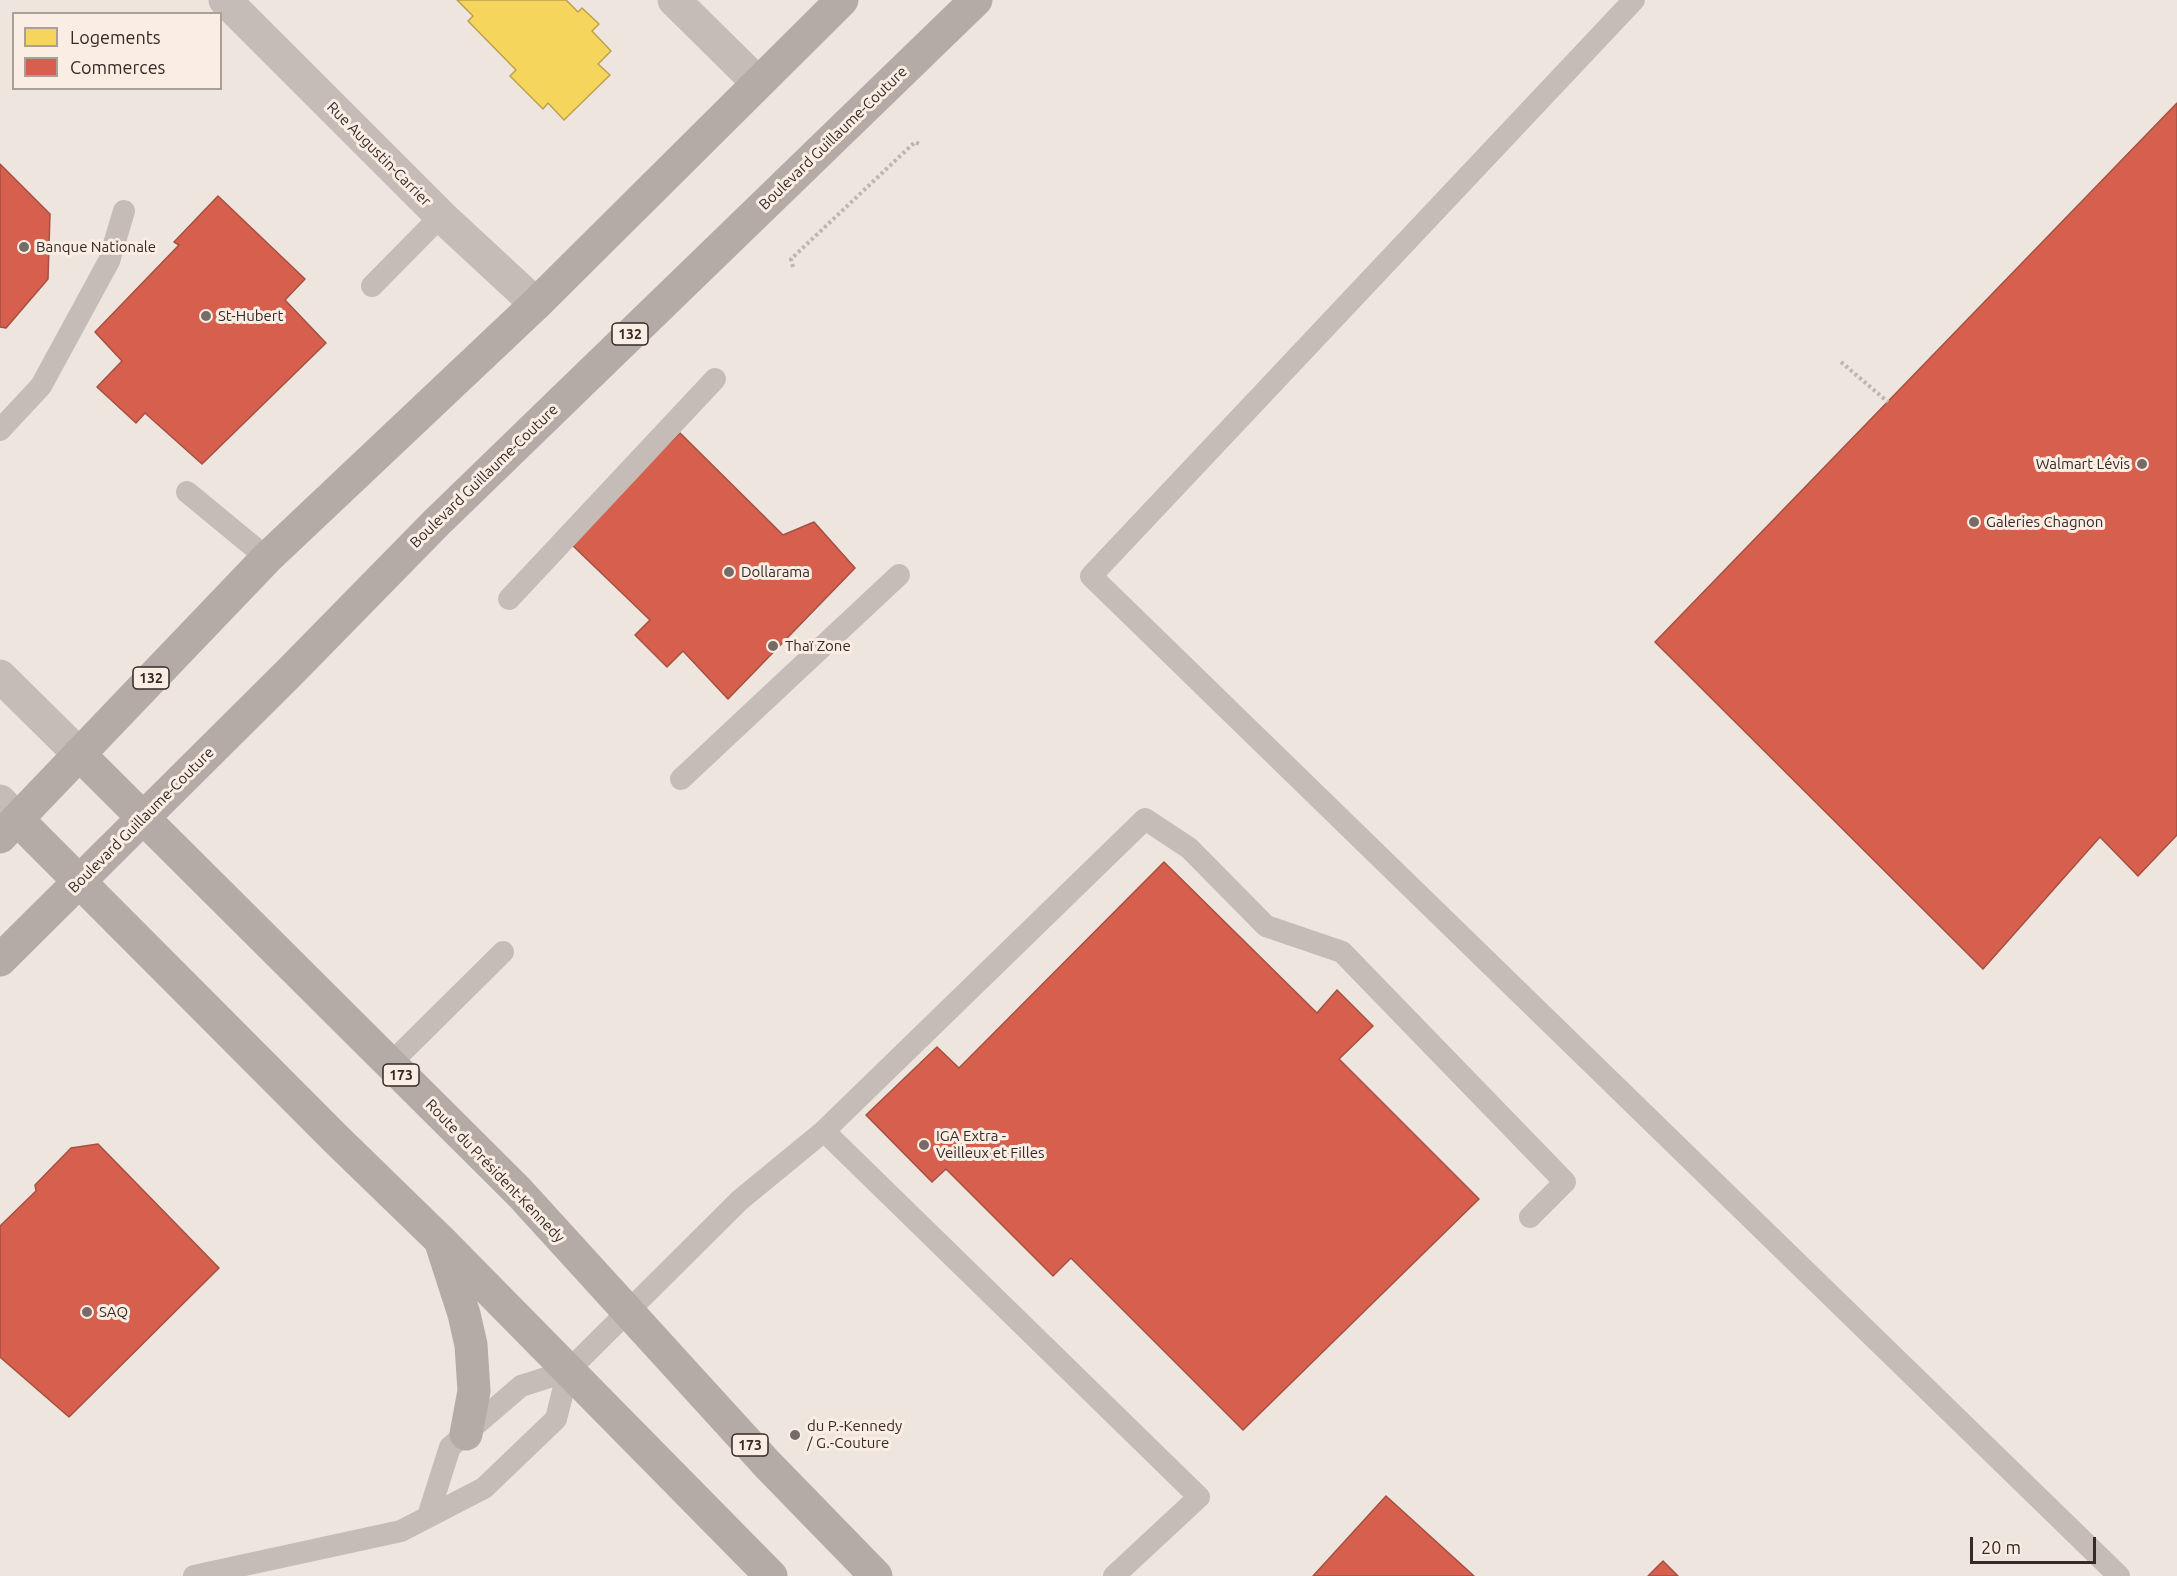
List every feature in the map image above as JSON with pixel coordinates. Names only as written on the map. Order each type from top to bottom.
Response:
[{"type":"main road","name":"132","points":[[6,819],[79,754],[267,558],[536,304],[842,0]]},
{"type":"main road","name":"Boulevard Guillaume-Couture","points":[[0,960],[289,673],[436,523],[976,0]]},
{"type":"main road","name":"Route du Président-Kennedy","points":[[79,754],[519,1192],[766,1464],[876,1576]]},
{"type":"main road","points":[[6,819],[80,881],[337,1140],[441,1241],[771,1576]]},
{"type":"main road","points":[[441,1241],[464,1314],[471,1345],[474,1391],[466,1434]]},
{"type":"street","name":"Rue Augustin-Carrier","points":[[225,0],[441,216],[536,304]]},
{"type":"street","points":[[674,0],[758,83]]},
{"type":"street","name":"Route du Président-Kennedy","points":[[0,676],[79,754]]},
{"type":"lane","points":[[1634,0],[1091,576],[2119,1576]]},
{"type":"lane","points":[[0,430],[41,386],[109,261],[124,211]]},
{"type":"lane","points":[[372,286],[441,216]]},
{"type":"lane","points":[[508,598],[715,379]]},
{"type":"lane","points":[[187,492],[267,558]]},
{"type":"lane","points":[[681,778],[899,575]]},
{"type":"lane","points":[[428,1516],[450,1448],[521,1386],[568,1371],[740,1200],[825,1131],[1145,819],[1189,848],[1266,926],[1342,952],[1565,1182],[1530,1217]]},
{"type":"lane","points":[[390,1064],[503,952]]},
{"type":"lane","points":[[825,1131],[1199,1497],[1114,1576]]},
{"type":"lane","points":[[194,1576],[401,1531],[484,1488],[556,1419],[568,1371]]},
{"type":"path","points":[[793,267],[791,260],[915,142],[921,145]]},
{"type":"path","points":[[1841,362],[1888,402]]},
{"type":"building: Logements","points":[[457,0],[566,0],[578,12],[582,8],[599,24],[592,31],[611,51],[598,64],[610,75],[564,120],[548,103],[543,109],[510,76],[516,70],[468,21],[473,16]]},
{"type":"building: Commerces","name":"Galeries Chagnon","points":[[2177,103],[2177,835],[2138,876],[2100,837],[1983,969],[1655,642]]},
{"type":"building: Commerces","name":"Banque Nationale","points":[[0,164],[50,214],[48,279],[6,328],[0,327]]},
{"type":"building: Commerces","name":"St-Hubert","points":[[218,196],[305,279],[285,300],[326,343],[202,464],[145,413],[136,423],[97,387],[122,361],[95,332],[179,245],[174,242]]},
{"type":"building: Commerces","points":[[680,433],[783,535],[814,522],[855,568],[728,699],[683,651],[667,667],[635,635],[650,620],[569,542]]},
{"type":"building: Commerces","points":[[1164,862],[1317,1013],[1337,990],[1373,1026],[1339,1059],[1479,1199],[1243,1430],[1071,1258],[1053,1276],[946,1169],[932,1182],[866,1115],[937,1047],[959,1068]]},
{"type":"building: Commerces","name":"SAQ","points":[[98,1144],[219,1268],[69,1417],[0,1357],[0,1226],[36,1191],[35,1185],[71,1148]]},
{"type":"building: Commerces","points":[[1386,1496],[1474,1576],[1313,1576]]},
{"type":"building: Commerces","points":[[1663,1561],[1678,1576],[1648,1576]]},
{"type":"place","name":"Banque Nationale","points":[[24,247]]},
{"type":"place","name":"St-Hubert","points":[[206,316]]},
{"type":"place","name":"Walmart Lévis","points":[[2142,464]]},
{"type":"place","name":"Galeries Chagnon","points":[[1974,522]]},
{"type":"place","name":"Dollarama","points":[[729,572]]},
{"type":"place","name":"Thaï Zone","points":[[773,646]]},
{"type":"place","name":"IGA Extra - Veilleux et Filles","points":[[924,1145]]},
{"type":"place","name":"SAQ","points":[[87,1312]]},
{"type":"place","name":"du P.-Kennedy / G.-Couture","points":[[795,1435]]}]
